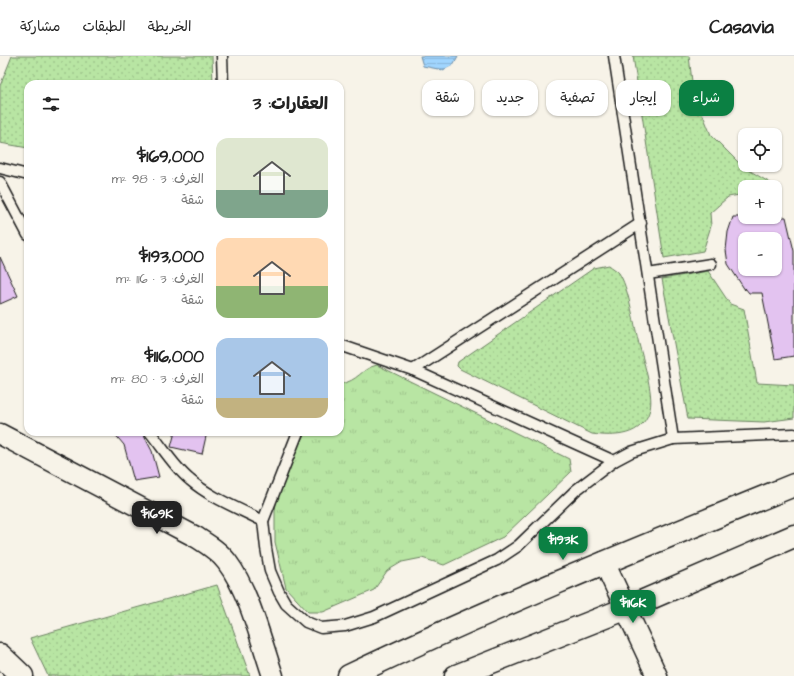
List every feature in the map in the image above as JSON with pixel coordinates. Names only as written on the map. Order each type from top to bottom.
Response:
[{"type":"main road","points":[[349,676],[434,635],[604,562],[794,485]]},
{"type":"main road","points":[[456,676],[485,671],[794,536]]},
{"type":"main road","points":[[0,655],[2,676]]},
{"type":"main road","points":[[0,655],[22,676]]},
{"type":"street","points":[[0,434],[196,537],[214,549],[226,561],[237,577],[273,676]]},
{"type":"street","points":[[604,562],[657,676]]},
{"type":"lane","points":[[222,56],[224,80]]},
{"type":"lane","points":[[614,56],[674,439]]},
{"type":"lane","points":[[0,168],[24,174]]},
{"type":"lane","points":[[0,182],[24,227]]},
{"type":"lane","points":[[413,370],[641,223]]},
{"type":"lane","points":[[648,274],[711,264]]},
{"type":"lane","points":[[344,346],[413,370],[614,461]]},
{"type":"lane","points":[[296,436],[263,521],[270,571],[279,592],[286,604],[306,622],[321,628],[345,626],[374,617],[497,560],[518,546],[576,490],[614,461],[631,452],[674,439],[794,434]]},
{"type":"lane","points":[[153,436],[189,479],[210,495],[263,521]]},
{"type":"green space","points":[[12,56],[212,56],[213,80],[24,80],[24,147],[0,143],[0,86]]},
{"type":"green space","points":[[633,56],[689,56],[692,80],[679,80],[679,116],[703,116],[711,135],[738,162],[738,172],[752,172],[765,180],[738,180],[738,195],[728,197],[710,213],[711,226],[703,251],[664,258],[642,116],[671,116],[671,80],[637,80]]},
{"type":"green space","points":[[609,265],[619,273],[625,287],[649,385],[651,402],[650,409],[641,425],[634,430],[618,435],[592,434],[460,369],[457,366],[458,362],[594,268]]},
{"type":"green space","points":[[708,271],[730,304],[744,309],[757,383],[794,385],[794,418],[764,422],[688,419],[662,279]]},
{"type":"green space","points":[[377,365],[569,459],[571,472],[503,537],[444,565],[422,558],[402,562],[387,571],[374,590],[323,612],[308,612],[286,588],[275,542],[275,511],[278,487],[303,436],[344,436],[344,383],[356,378],[371,367]]},
{"type":"green space","points":[[217,585],[250,676],[48,676],[30,638]]},
{"type":"water","points":[[420,56],[458,56],[453,65],[443,70],[423,66]]},
{"type":"building","points":[[733,217],[738,217],[738,224],[782,224],[782,217],[786,217],[794,251],[794,356],[775,359],[762,293],[749,293],[745,288],[745,290],[728,264],[726,250],[728,232]]},
{"type":"building","points":[[0,257],[18,296],[0,304]]},
{"type":"building","points":[[116,436],[144,436],[152,451],[159,477],[134,481],[124,445]]},
{"type":"building","points":[[174,436],[206,436],[202,454],[171,447]]}]
